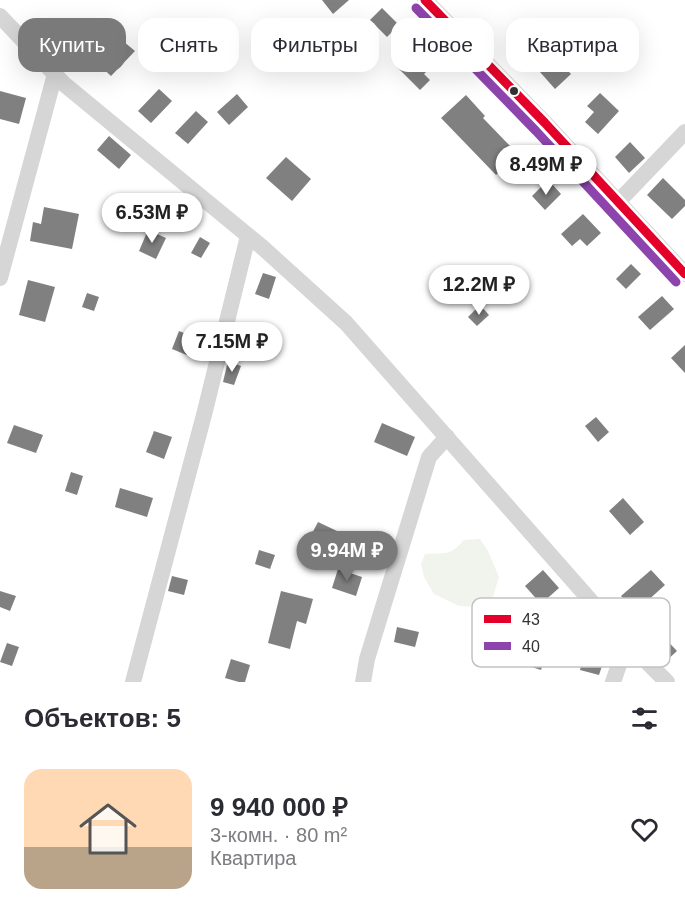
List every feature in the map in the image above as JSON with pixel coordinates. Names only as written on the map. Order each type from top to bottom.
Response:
[{"type":"street","points":[[425,0],[545,123],[685,274]]},
{"type":"street","points":[[0,16],[73,91],[248,236],[346,323],[588,598]]},
{"type":"street","points":[[0,278],[55,74]]},
{"type":"street","points":[[618,202],[685,132]]},
{"type":"street","points":[[133,682],[205,411],[248,236]]},
{"type":"street","points":[[363,682],[367,659],[429,457],[447,437]]},
{"type":"street","points":[[613,682],[618,667]]},
{"type":"street","points":[[652,667],[667,682]]},
{"type":"shaded area","points":[[480,539],[499,577],[493,598],[472,598],[472,607],[459,606],[434,594],[424,577],[421,564],[425,554],[447,553],[464,540]]},
{"type":"building","points":[[322,0],[349,0],[333,14]]},
{"type":"building","points":[[382,8],[392,18],[391,33],[387,37],[379,29],[379,18],[372,18]]},
{"type":"building","points":[[126,44],[135,51],[126,60]]},
{"type":"building","points":[[402,72],[426,72],[424,74],[430,80],[420,90]]},
{"type":"building","points":[[540,72],[569,72],[571,74],[555,89]]},
{"type":"building","points":[[159,89],[172,101],[151,123],[138,111]]},
{"type":"building","points":[[0,91],[26,98],[19,124],[0,119]]},
{"type":"building","points":[[600,93],[619,111],[598,134],[585,122],[594,112],[587,106]]},
{"type":"building","points":[[237,94],[248,107],[229,125],[217,112]]},
{"type":"building","points":[[466,95],[485,116],[483,118],[512,148],[504,156],[510,162],[496,175],[441,118]]},
{"type":"building","points":[[196,111],[208,122],[188,144],[175,133]]},
{"type":"building","points":[[109,136],[131,155],[119,169],[97,150]]},
{"type":"building","points":[[630,142],[645,158],[629,173],[615,157]]},
{"type":"building","points":[[286,157],[311,179],[292,201],[266,178]]},
{"type":"building","points":[[663,178],[685,200],[685,206],[672,219],[647,195]]},
{"type":"building","points":[[552,184],[561,194],[545,210],[532,196],[543,185],[548,189]]},
{"type":"building","points":[[44,207],[79,214],[72,249],[30,241],[33,222],[41,224]]},
{"type":"building","points":[[583,214],[601,233],[587,246],[580,239],[572,246],[561,234]]},
{"type":"building","points":[[148,230],[166,238],[156,259],[139,251]]},
{"type":"building","points":[[200,237],[210,243],[201,258],[191,253]]},
{"type":"building","points":[[631,264],[641,274],[626,289],[616,279]]},
{"type":"building","points":[[263,273],[276,277],[269,299],[255,294]]},
{"type":"building","points":[[28,280],[55,287],[45,322],[19,315]]},
{"type":"building","points":[[87,293],[99,297],[94,311],[82,307]]},
{"type":"building","points":[[662,296],[674,309],[650,330],[638,317]]},
{"type":"building","points":[[480,305],[489,315],[477,326],[468,317]]},
{"type":"building","points":[[179,331],[206,342],[199,360],[172,349]]},
{"type":"building","points":[[685,345],[685,373],[671,358]]},
{"type":"building","points":[[228,361],[241,366],[234,385],[223,382]]},
{"type":"building","points":[[596,417],[609,432],[598,442],[585,426]]},
{"type":"building","points":[[382,423],[415,437],[407,456],[374,442]]},
{"type":"building","points":[[14,425],[43,435],[36,453],[7,443]]},
{"type":"building","points":[[154,431],[172,437],[164,459],[146,452]]},
{"type":"building","points":[[71,472],[83,476],[77,495],[65,491]]},
{"type":"building","points":[[120,488],[153,498],[147,517],[115,507]]},
{"type":"building","points":[[623,498],[644,522],[630,535],[609,511]]},
{"type":"building","points":[[318,522],[337,531],[326,553],[307,543]]},
{"type":"building","points":[[259,550],[275,555],[270,569],[255,564]]},
{"type":"building","points":[[338,569],[362,577],[356,596],[332,588]]},
{"type":"building","points":[[543,570],[559,588],[548,598],[536,598],[525,586]]},
{"type":"building","points":[[651,570],[665,585],[651,598],[623,598],[621,596]]},
{"type":"building","points":[[172,576],[188,580],[184,595],[168,591]]},
{"type":"building","points":[[0,591],[16,596],[10,611],[0,607]]},
{"type":"building","points":[[281,591],[313,599],[306,624],[297,621],[290,649],[268,643]]},
{"type":"building","points":[[397,627],[419,632],[415,647],[394,642]]},
{"type":"building","points":[[7,643],[19,647],[12,666],[0,662]]},
{"type":"building","points":[[670,644],[677,651],[670,657]]},
{"type":"building","points":[[231,659],[250,665],[245,682],[225,678]]},
{"type":"building","points":[[581,667],[602,667],[599,675],[580,670]]},
{"type":"transit line","name":"43","points":[[425,0],[545,123],[685,274]]},
{"type":"transit line","name":"40","points":[[416,8],[536,131],[676,282]]}]
